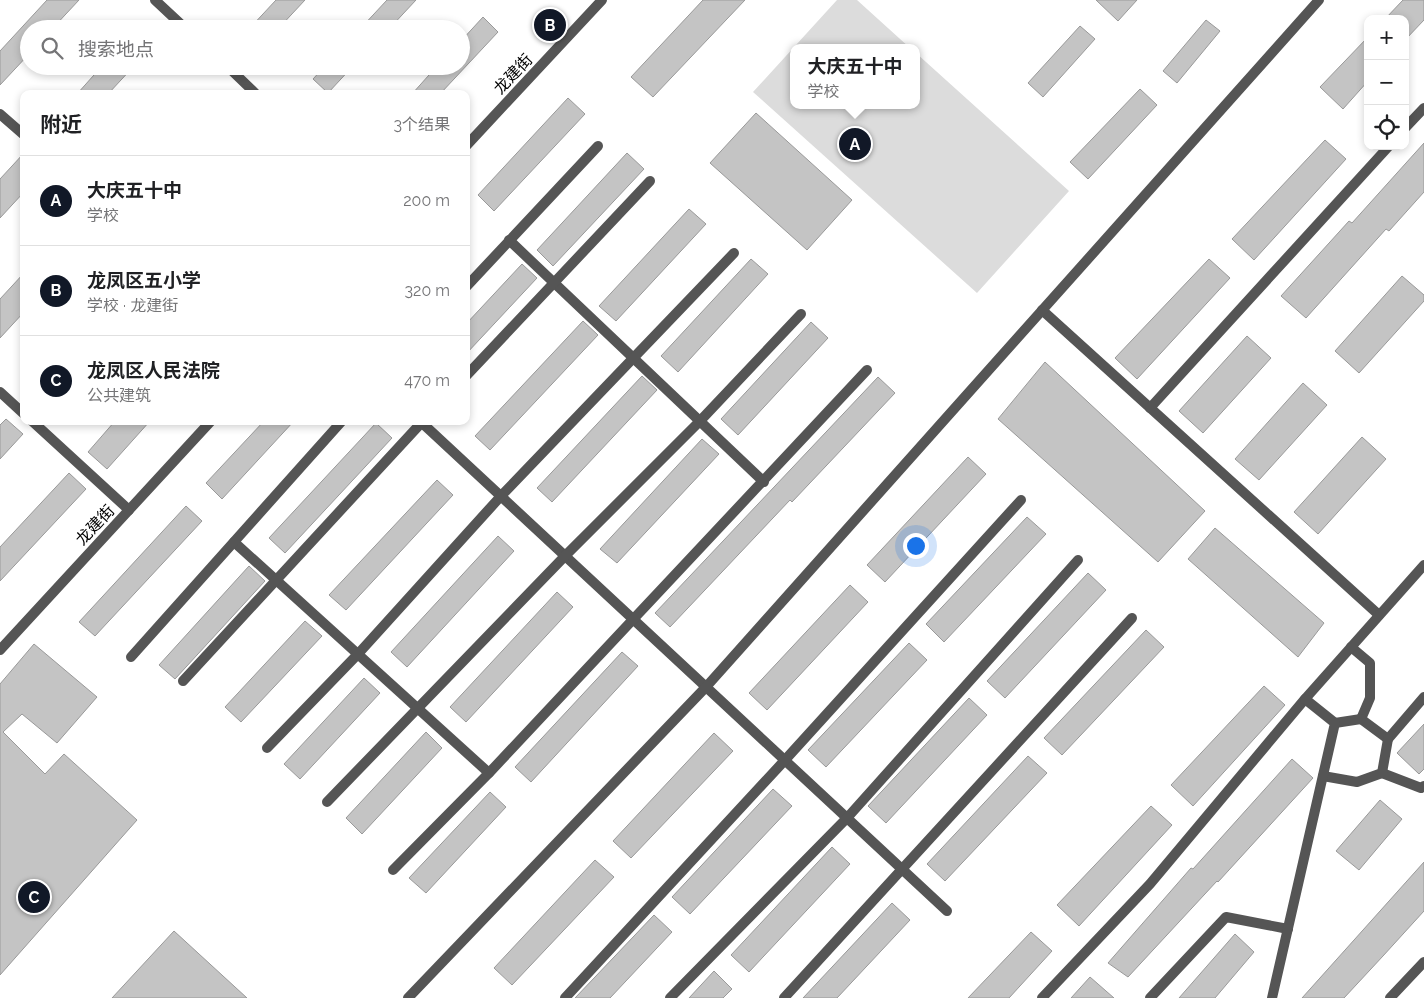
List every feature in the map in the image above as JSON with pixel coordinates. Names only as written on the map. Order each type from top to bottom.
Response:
[{"type":"street","points":[[155,0],[176,20]]},
{"type":"street","name":"龙建街","points":[[470,142],[602,0]]},
{"type":"street","points":[[408,998],[706,687],[1319,0]]},
{"type":"street","points":[[236,75],[252,90]]},
{"type":"street","points":[[1409,124],[1424,108]]},
{"type":"street","points":[[0,114],[20,132]]},
{"type":"street","points":[[470,282],[598,146]]},
{"type":"street","points":[[1150,408],[1385,150]]},
{"type":"street","points":[[470,372],[650,181]]},
{"type":"street","points":[[509,240],[764,482]]},
{"type":"street","points":[[267,748],[358,654],[501,496],[734,253]]},
{"type":"street","points":[[1042,310],[1379,615]]},
{"type":"street","points":[[327,802],[565,556],[700,421],[801,314]]},
{"type":"street","points":[[393,870],[489,773],[867,370]]},
{"type":"street","points":[[0,392],[20,410]]},
{"type":"street","points":[[36,425],[129,510]]},
{"type":"street","name":"龙建街","points":[[0,650],[207,425]]},
{"type":"street","points":[[131,658],[338,425]]},
{"type":"street","points":[[183,682],[419,425]]},
{"type":"street","points":[[425,425],[947,911]]},
{"type":"street","points":[[565,998],[785,760],[1021,500]]},
{"type":"street","points":[[234,542],[489,773]]},
{"type":"street","points":[[670,998],[846,818],[1078,560]]},
{"type":"street","points":[[1042,998],[1150,884],[1305,700],[1424,565]]},
{"type":"street","points":[[784,998],[1132,618]]},
{"type":"street","points":[[0,632],[9,640]]},
{"type":"street","points":[[1351,647],[1370,663],[1370,698],[1361,719]]},
{"type":"street","points":[[1382,773],[1388,739],[1424,697]]},
{"type":"street","points":[[1305,700],[1335,723],[1361,719],[1388,739]]},
{"type":"street","points":[[1272,998],[1335,723]]},
{"type":"street","points":[[1323,776],[1357,782],[1382,773],[1421,788],[1424,786]]},
{"type":"street","points":[[1150,998],[1226,917],[1288,929]]},
{"type":"street","points":[[1390,998],[1424,962]]},
{"type":"shaded area","points":[[837,0],[857,0],[906,44],[797,44]]},
{"type":"shaded area","points":[[790,51],[790,109],[920,109],[920,57],[1069,191],[977,293],[753,92]]},
{"type":"building","points":[[47,0],[79,0],[60,20],[29,20]]},
{"type":"building","points":[[276,0],[305,0],[286,20],[257,20]]},
{"type":"building","points":[[387,0],[416,0],[397,20],[368,20]]},
{"type":"building","points":[[703,0],[745,0],[653,97],[631,77]]},
{"type":"building","points":[[1096,0],[1137,0],[1118,21]]},
{"type":"building","points":[[1403,0],[1424,0],[1424,20],[1409,36],[1409,15],[1389,15]]},
{"type":"building","points":[[483,17],[498,32],[470,62],[470,31]]},
{"type":"building","points":[[1206,20],[1220,31],[1177,83],[1163,71]]},
{"type":"building","points":[[1080,26],[1095,39],[1043,97],[1028,83]]},
{"type":"building","points":[[20,29],[20,64],[0,85],[0,51]]},
{"type":"building","points":[[1364,41],[1364,85],[1343,109],[1320,87]]},
{"type":"building","points":[[94,75],[126,75],[112,90],[81,90]]},
{"type":"building","points":[[317,75],[345,75],[331,90],[325,90],[313,79]]},
{"type":"building","points":[[429,75],[458,75],[444,90],[416,90]]},
{"type":"building","points":[[1140,89],[1157,105],[1088,179],[1070,162]]},
{"type":"building","points":[[568,98],[585,114],[494,211],[478,195]]},
{"type":"building","points":[[756,113],[852,200],[807,250],[710,163]]},
{"type":"building","points":[[1325,140],[1346,159],[1254,260],[1232,239]]},
{"type":"building","points":[[1424,143],[1424,192],[1389,231],[1386,229],[1306,318],[1281,296],[1349,221],[1352,223]]},
{"type":"building","points":[[627,153],[644,169],[553,266],[537,250]]},
{"type":"building","points":[[20,157],[20,196],[0,218],[0,179]]},
{"type":"building","points":[[689,209],[706,224],[616,321],[599,306]]},
{"type":"building","points":[[751,259],[768,274],[678,372],[661,356]]},
{"type":"building","points":[[1209,259],[1230,278],[1137,379],[1115,358]]},
{"type":"building","points":[[522,264],[537,278],[470,350],[470,320]]},
{"type":"building","points":[[1402,276],[1424,295],[1424,301],[1359,373],[1335,351]]},
{"type":"building","points":[[20,277],[20,316],[0,338],[0,299]]},
{"type":"building","points":[[583,321],[598,335],[490,450],[475,436]]},
{"type":"building","points":[[811,322],[828,338],[738,435],[721,419]]},
{"type":"building","points":[[1247,336],[1271,358],[1203,433],[1179,411]]},
{"type":"building","points":[[1045,362],[1205,511],[1158,562],[998,419]]},
{"type":"building","points":[[642,376],[657,390],[552,502],[537,488]]},
{"type":"building","points":[[878,377],[895,393],[792,502],[790,500],[670,627],[655,613]]},
{"type":"building","points":[[1303,383],[1327,405],[1259,480],[1235,459]]},
{"type":"building","points":[[6,419],[23,434],[0,459],[0,425]]},
{"type":"building","points":[[112,425],[146,425],[107,469],[88,452]]},
{"type":"building","points":[[260,425],[290,425],[222,499],[206,483]]},
{"type":"building","points":[[374,425],[378,425],[392,438],[285,553],[269,538]]},
{"type":"building","points":[[1362,437],[1386,459],[1318,534],[1294,512]]},
{"type":"building","points":[[702,439],[719,454],[617,563],[600,549]]},
{"type":"building","points":[[968,457],[986,474],[885,582],[867,565]]},
{"type":"building","points":[[69,473],[86,489],[0,581],[0,547]]},
{"type":"building","points":[[437,480],[453,495],[346,610],[329,595]]},
{"type":"building","points":[[186,506],[202,521],[95,636],[79,622]]},
{"type":"building","points":[[1027,517],[1046,534],[944,642],[926,624]]},
{"type":"building","points":[[1215,528],[1324,623],[1298,657],[1188,559]]},
{"type":"building","points":[[498,536],[514,551],[407,667],[391,652]]},
{"type":"building","points":[[249,566],[265,581],[175,679],[159,665]]},
{"type":"building","points":[[1088,573],[1106,590],[1005,698],[987,681]]},
{"type":"building","points":[[850,585],[868,602],[767,710],[749,693]]},
{"type":"building","points":[[557,592],[573,607],[466,722],[450,707]]},
{"type":"building","points":[[305,621],[322,636],[241,722],[225,707]]},
{"type":"building","points":[[1146,630],[1164,647],[1062,755],[1044,738]]},
{"type":"building","points":[[909,643],[927,660],[826,767],[808,750]]},
{"type":"building","points":[[34,644],[97,697],[57,743],[22,714],[3,732],[45,774],[64,754],[137,820],[0,975],[0,684]]},
{"type":"building","points":[[622,652],[638,666],[531,782],[515,767]]},
{"type":"building","points":[[364,678],[380,693],[300,779],[284,764]]},
{"type":"building","points":[[1264,686],[1285,705],[1193,806],[1171,785]]},
{"type":"building","points":[[969,698],[987,715],[886,823],[868,806]]},
{"type":"building","points":[[1424,724],[1424,769],[1419,774],[1397,753]]},
{"type":"building","points":[[426,732],[442,748],[362,834],[346,818]]},
{"type":"building","points":[[714,733],[733,751],[631,858],[613,841]]},
{"type":"building","points":[[1028,756],[1047,773],[945,881],[927,864]]},
{"type":"building","points":[[1292,759],[1313,778],[1128,977],[1108,963],[1191,868],[1193,869]]},
{"type":"building","points":[[773,789],[792,806],[690,914],[672,897]]},
{"type":"building","points":[[490,792],[506,807],[426,893],[409,878]]},
{"type":"building","points":[[1380,800],[1402,819],[1359,870],[1336,851]]},
{"type":"building","points":[[1151,806],[1172,825],[1079,926],[1057,905]]},
{"type":"building","points":[[832,847],[850,864],[749,972],[731,955]]},
{"type":"building","points":[[595,860],[614,877],[512,985],[494,968]]},
{"type":"building","points":[[1424,862],[1424,911],[1344,998],[1302,998]]},
{"type":"building","points":[[892,903],[910,920],[837,998],[803,998]]},
{"type":"building","points":[[654,915],[672,932],[610,998],[575,998]]},
{"type":"building","points":[[174,931],[247,998],[112,998]]},
{"type":"building","points":[[1031,932],[1052,951],[1009,998],[968,998]]},
{"type":"building","points":[[1235,934],[1254,952],[1215,998],[1179,998]]},
{"type":"building","points":[[714,971],[732,989],[723,998],[689,998]]},
{"type":"building","points":[[1090,977],[1114,998],[1071,998]]},
{"type":"place","name":"龙凤区五小学","points":[[550,25]]},
{"type":"place","name":"大庆五十中","points":[[855,144]]},
{"type":"place","name":"龙凤区人民法院","points":[[34,897]]}]
